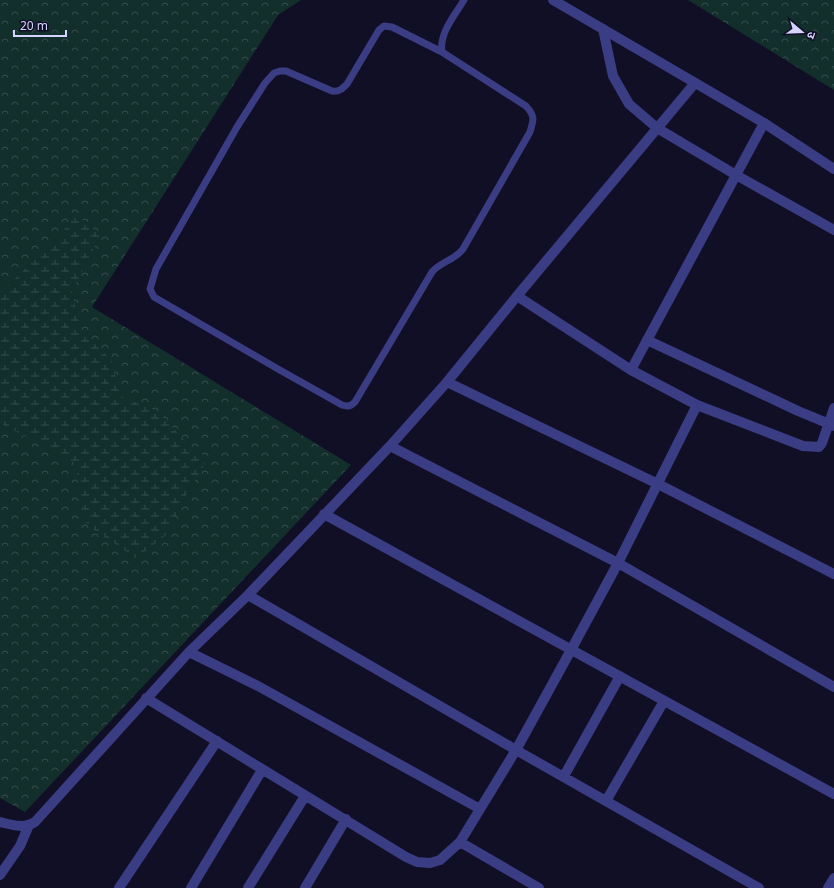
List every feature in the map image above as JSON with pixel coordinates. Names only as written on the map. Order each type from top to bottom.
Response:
[{"type":"street","points":[[553,0],[764,123],[834,169]]},
{"type":"street","points":[[603,29],[613,76],[628,104],[657,128],[736,175],[834,230]]},
{"type":"street","points":[[0,822],[22,826],[30,825],[35,822],[189,652],[248,595],[390,446],[447,382],[695,83]]},
{"type":"street","points":[[631,370],[764,123]]},
{"type":"street","points":[[517,296],[631,370],[697,405],[802,446],[818,446],[822,443],[831,425],[834,408]]},
{"type":"street","points":[[647,340],[742,386],[831,425]]},
{"type":"street","points":[[447,382],[658,484],[834,574]]},
{"type":"street","points":[[146,698],[406,857],[417,862],[430,864],[440,860],[460,842],[516,750],[618,562],[697,405]]},
{"type":"street","points":[[390,446],[618,562],[834,687]]},
{"type":"street","points":[[324,514],[834,794]]},
{"type":"street","points":[[248,595],[759,888]]},
{"type":"street","points":[[189,652],[258,686],[480,809]]},
{"type":"street","points":[[564,776],[620,676]]},
{"type":"street","points":[[606,801],[664,701]]},
{"type":"street","points":[[119,888],[217,741]]},
{"type":"street","points":[[191,888],[262,770]]},
{"type":"street","points":[[248,888],[305,796]]},
{"type":"street","points":[[305,888],[346,820]]},
{"type":"street","points":[[0,875],[20,846],[30,825]]},
{"type":"street","points":[[460,842],[539,888]]},
{"type":"street","points":[[828,888],[834,878]]},
{"type":"lane","points":[[442,52],[441,44],[443,35],[464,0]]},
{"type":"lane","points":[[384,26],[392,27],[442,52],[526,106],[532,114],[533,120],[530,132],[463,249],[456,257],[432,272],[352,406],[347,407],[342,405],[251,354],[154,296],[150,289],[151,281],[156,269],[237,127],[265,84],[274,73],[286,71],[332,90],[338,91],[347,84],[379,30],[384,26]]},
{"type":"green space","points":[[0,0],[301,0],[278,15],[92,307],[351,465],[25,812],[0,798]]},
{"type":"green space","points":[[688,0],[834,0],[834,90]]},
{"type":"green space","points":[[76,215],[101,235],[72,291],[80,329],[112,361],[120,396],[157,411],[187,443],[208,459],[183,500],[170,532],[136,558],[87,525],[75,463],[0,423],[0,293],[58,237]]}]
